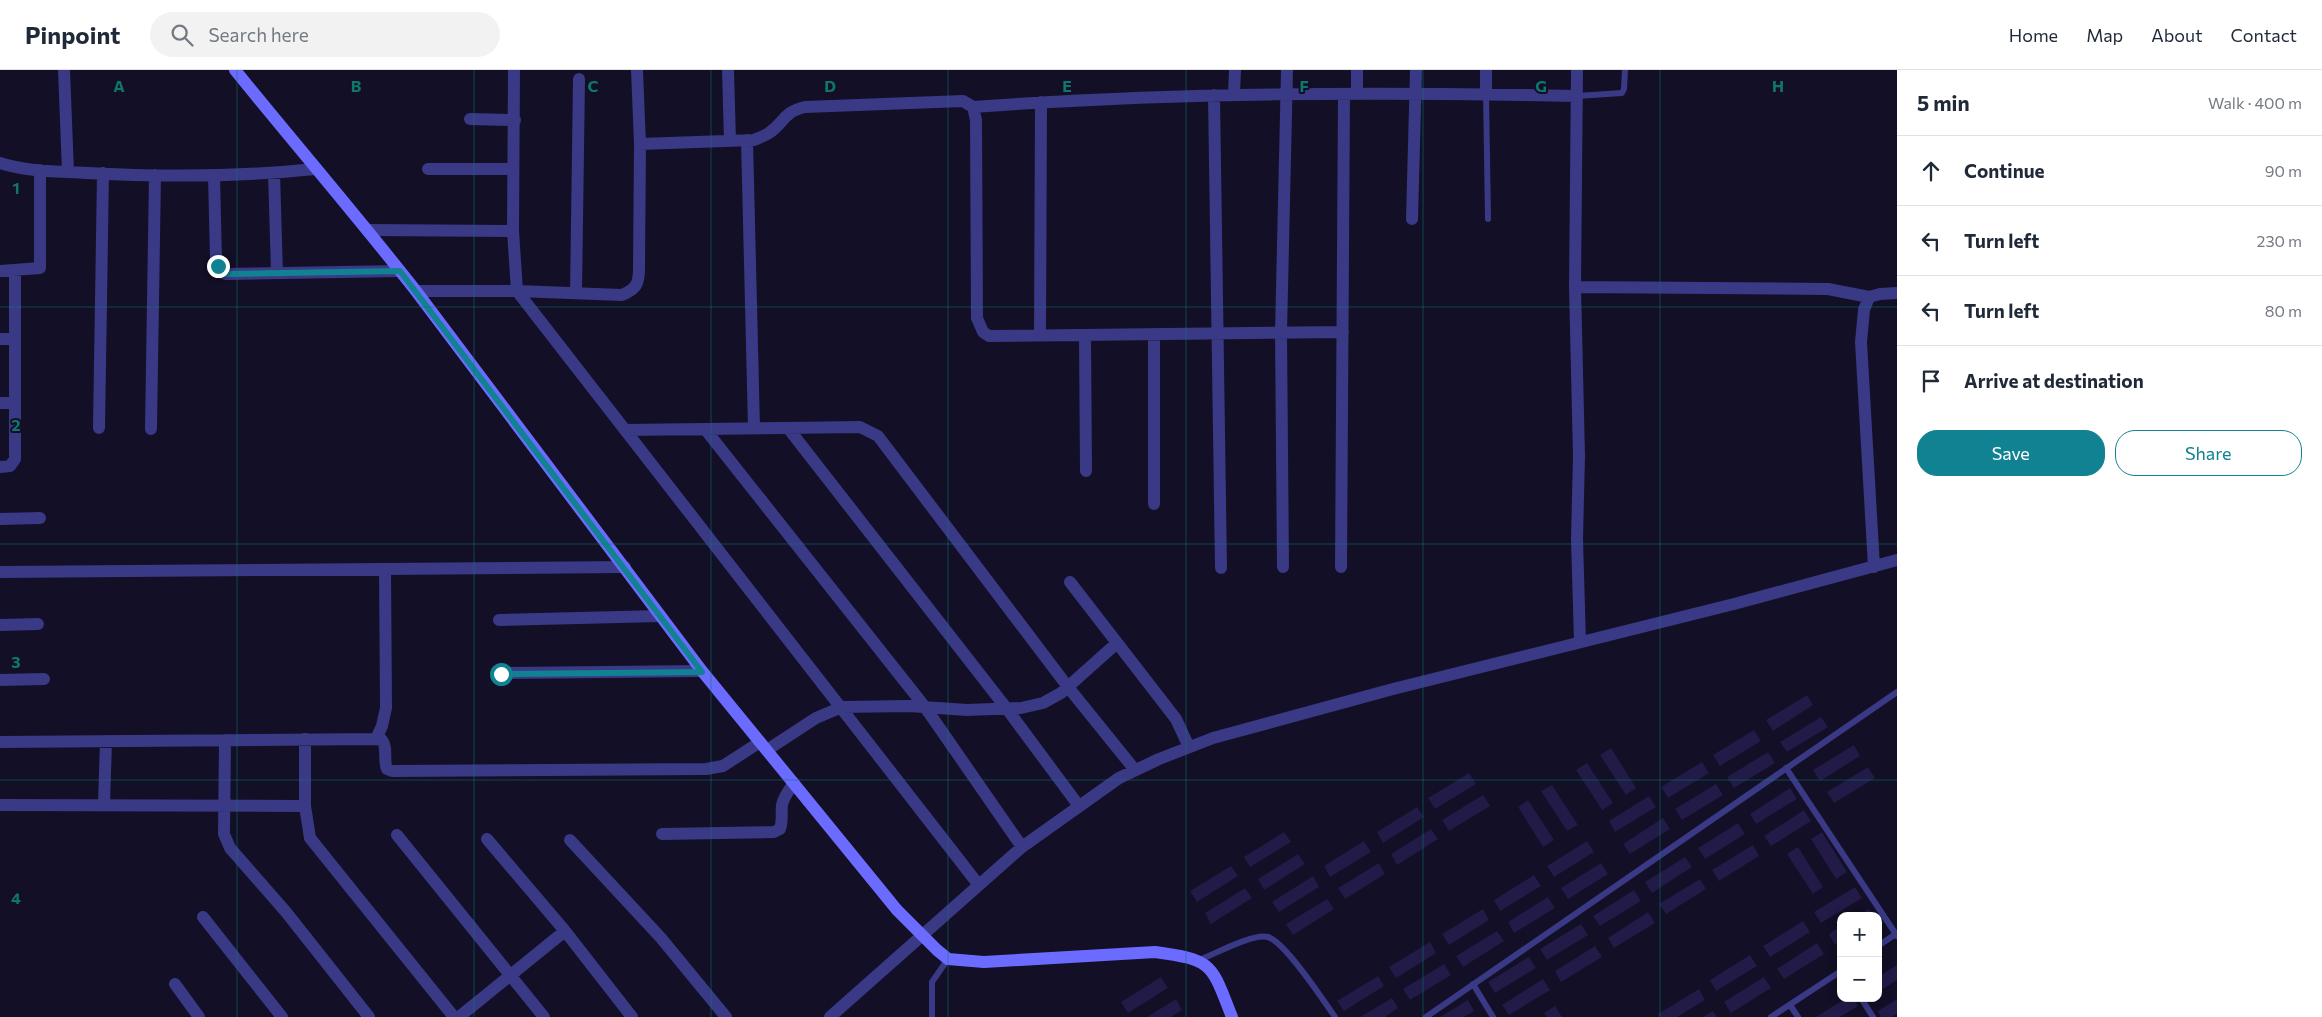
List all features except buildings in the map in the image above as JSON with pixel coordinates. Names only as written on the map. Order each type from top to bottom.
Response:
[{"type":"street","points":[[64,70],[68,172]]},
{"type":"street","points":[[235,70],[315,169],[368,230],[416,291],[702,672],[897,910],[921,935],[948,959],[976,962],[1155,952],[1199,960],[1210,969],[1232,1017]]},
{"type":"street","points":[[514,70],[513,231],[516,291],[978,884]]},
{"type":"street","points":[[416,291],[516,291],[622,295],[634,290],[639,282],[640,144],[637,70]]},
{"type":"street","points":[[728,70],[730,141]]},
{"type":"street","points":[[1234,94],[1235,70]]},
{"type":"street","points":[[1283,567],[1281,333],[1287,70]]},
{"type":"street","points":[[1341,567],[1343,332],[1351,94],[1357,70]]},
{"type":"street","points":[[1412,219],[1416,70]]},
{"type":"street","points":[[1486,70],[1486,94]]},
{"type":"street","points":[[1577,70],[1575,287],[1579,456],[1576,539],[1580,642]]},
{"type":"street","points":[[576,293],[579,79]]},
{"type":"street","points":[[640,144],[747,140],[769,134],[784,115],[794,109],[805,107],[963,102],[973,107],[1041,102],[1234,94],[1416,93],[1577,96]]},
{"type":"street","points":[[1214,95],[1221,568]]},
{"type":"street","points":[[1040,335],[1041,102]]},
{"type":"street","points":[[973,107],[976,120],[977,318],[983,332],[989,336],[1343,332]]},
{"type":"street","points":[[470,119],[515,120]]},
{"type":"street","points":[[747,140],[754,428]]},
{"type":"street","points":[[0,163],[13,167],[40,170],[155,175],[274,173],[315,169]]},
{"type":"street","points":[[428,168],[513,169]]},
{"type":"street","points":[[0,271],[35,270],[40,268],[42,264],[40,170]]},
{"type":"street","points":[[274,173],[277,273]]},
{"type":"street","points":[[99,428],[103,174]]},
{"type":"street","points":[[150,429],[155,175]]},
{"type":"street","points":[[214,175],[216,260],[220,272],[226,274],[400,271]]},
{"type":"street","points":[[368,230],[513,231]]},
{"type":"street","points":[[0,467],[10,466],[15,459],[15,271]]},
{"type":"street","points":[[1575,287],[1828,289],[1869,297],[1897,293]]},
{"type":"street","points":[[1869,297],[1864,310],[1861,342],[1874,566]]},
{"type":"street","points":[[1154,334],[1154,504]]},
{"type":"street","points":[[1085,335],[1086,471]]},
{"type":"street","points":[[0,339],[14,339]]},
{"type":"street","points":[[0,403],[14,403]]},
{"type":"street","points":[[625,430],[860,426],[878,436],[1068,687],[1135,770]]},
{"type":"street","points":[[788,428],[1007,709],[1079,806]]},
{"type":"street","points":[[705,429],[925,707],[1022,847]]},
{"type":"street","points":[[0,520],[40,518]]},
{"type":"street","points":[[830,1017],[1022,847],[1118,778],[1135,770],[1213,738],[1393,689],[1897,560]]},
{"type":"street","points":[[0,572],[625,567]]},
{"type":"street","points":[[376,738],[382,726],[386,708],[385,569]]},
{"type":"street","points":[[1070,582],[1176,719],[1189,747]]},
{"type":"street","points":[[499,620],[660,616]]},
{"type":"street","points":[[0,625],[38,624]]},
{"type":"street","points":[[0,742],[376,738],[382,740],[385,744],[385,765],[387,769],[392,771],[706,769],[723,766],[816,718],[842,707],[925,707],[967,710],[1007,709],[1043,703],[1068,687],[1117,643]]},
{"type":"street","points":[[501,674],[702,672]]},
{"type":"street","points":[[0,680],[44,679]]},
{"type":"street","points":[[306,739],[305,806],[310,838],[454,1017]]},
{"type":"street","points":[[225,740],[224,834],[230,848],[286,912],[369,1017]]},
{"type":"street","points":[[104,805],[106,741]]},
{"type":"street","points":[[662,834],[774,832],[780,829],[782,824],[782,805],[786,794],[794,783]]},
{"type":"street","points":[[0,805],[305,806]]},
{"type":"street","points":[[397,836],[544,1017]]},
{"type":"street","points":[[487,839],[565,931],[632,1017]]},
{"type":"street","points":[[570,840],[661,938],[726,1017]]},
{"type":"street","points":[[203,917],[282,1017]]},
{"type":"street","points":[[459,1017],[565,931]]},
{"type":"street","points":[[175,984],[200,1017]]},
{"type":"lane","points":[[1577,96],[1617,95],[1622,93],[1624,89],[1624,70]]},
{"type":"lane","points":[[1486,94],[1488,219]]},
{"type":"lane","points":[[1426,1017],[1897,692]]},
{"type":"lane","points":[[1786,768],[1897,935],[1882,944]]},
{"type":"lane","points":[[1199,960],[1255,938],[1268,937],[1277,942],[1335,1017]]},
{"type":"lane","points":[[932,1017],[932,982],[948,959]]},
{"type":"lane","points":[[1771,1017],[1837,974]]},
{"type":"lane","points":[[1472,984],[1493,1017]]},
{"type":"lane","points":[[1864,1002],[1874,1017]]},
{"type":"lane","points":[[1790,1005],[1798,1017]]},
{"type":"route","points":[[218,266],[220,272],[226,274],[400,271],[625,567],[702,672],[501,674]]}]
